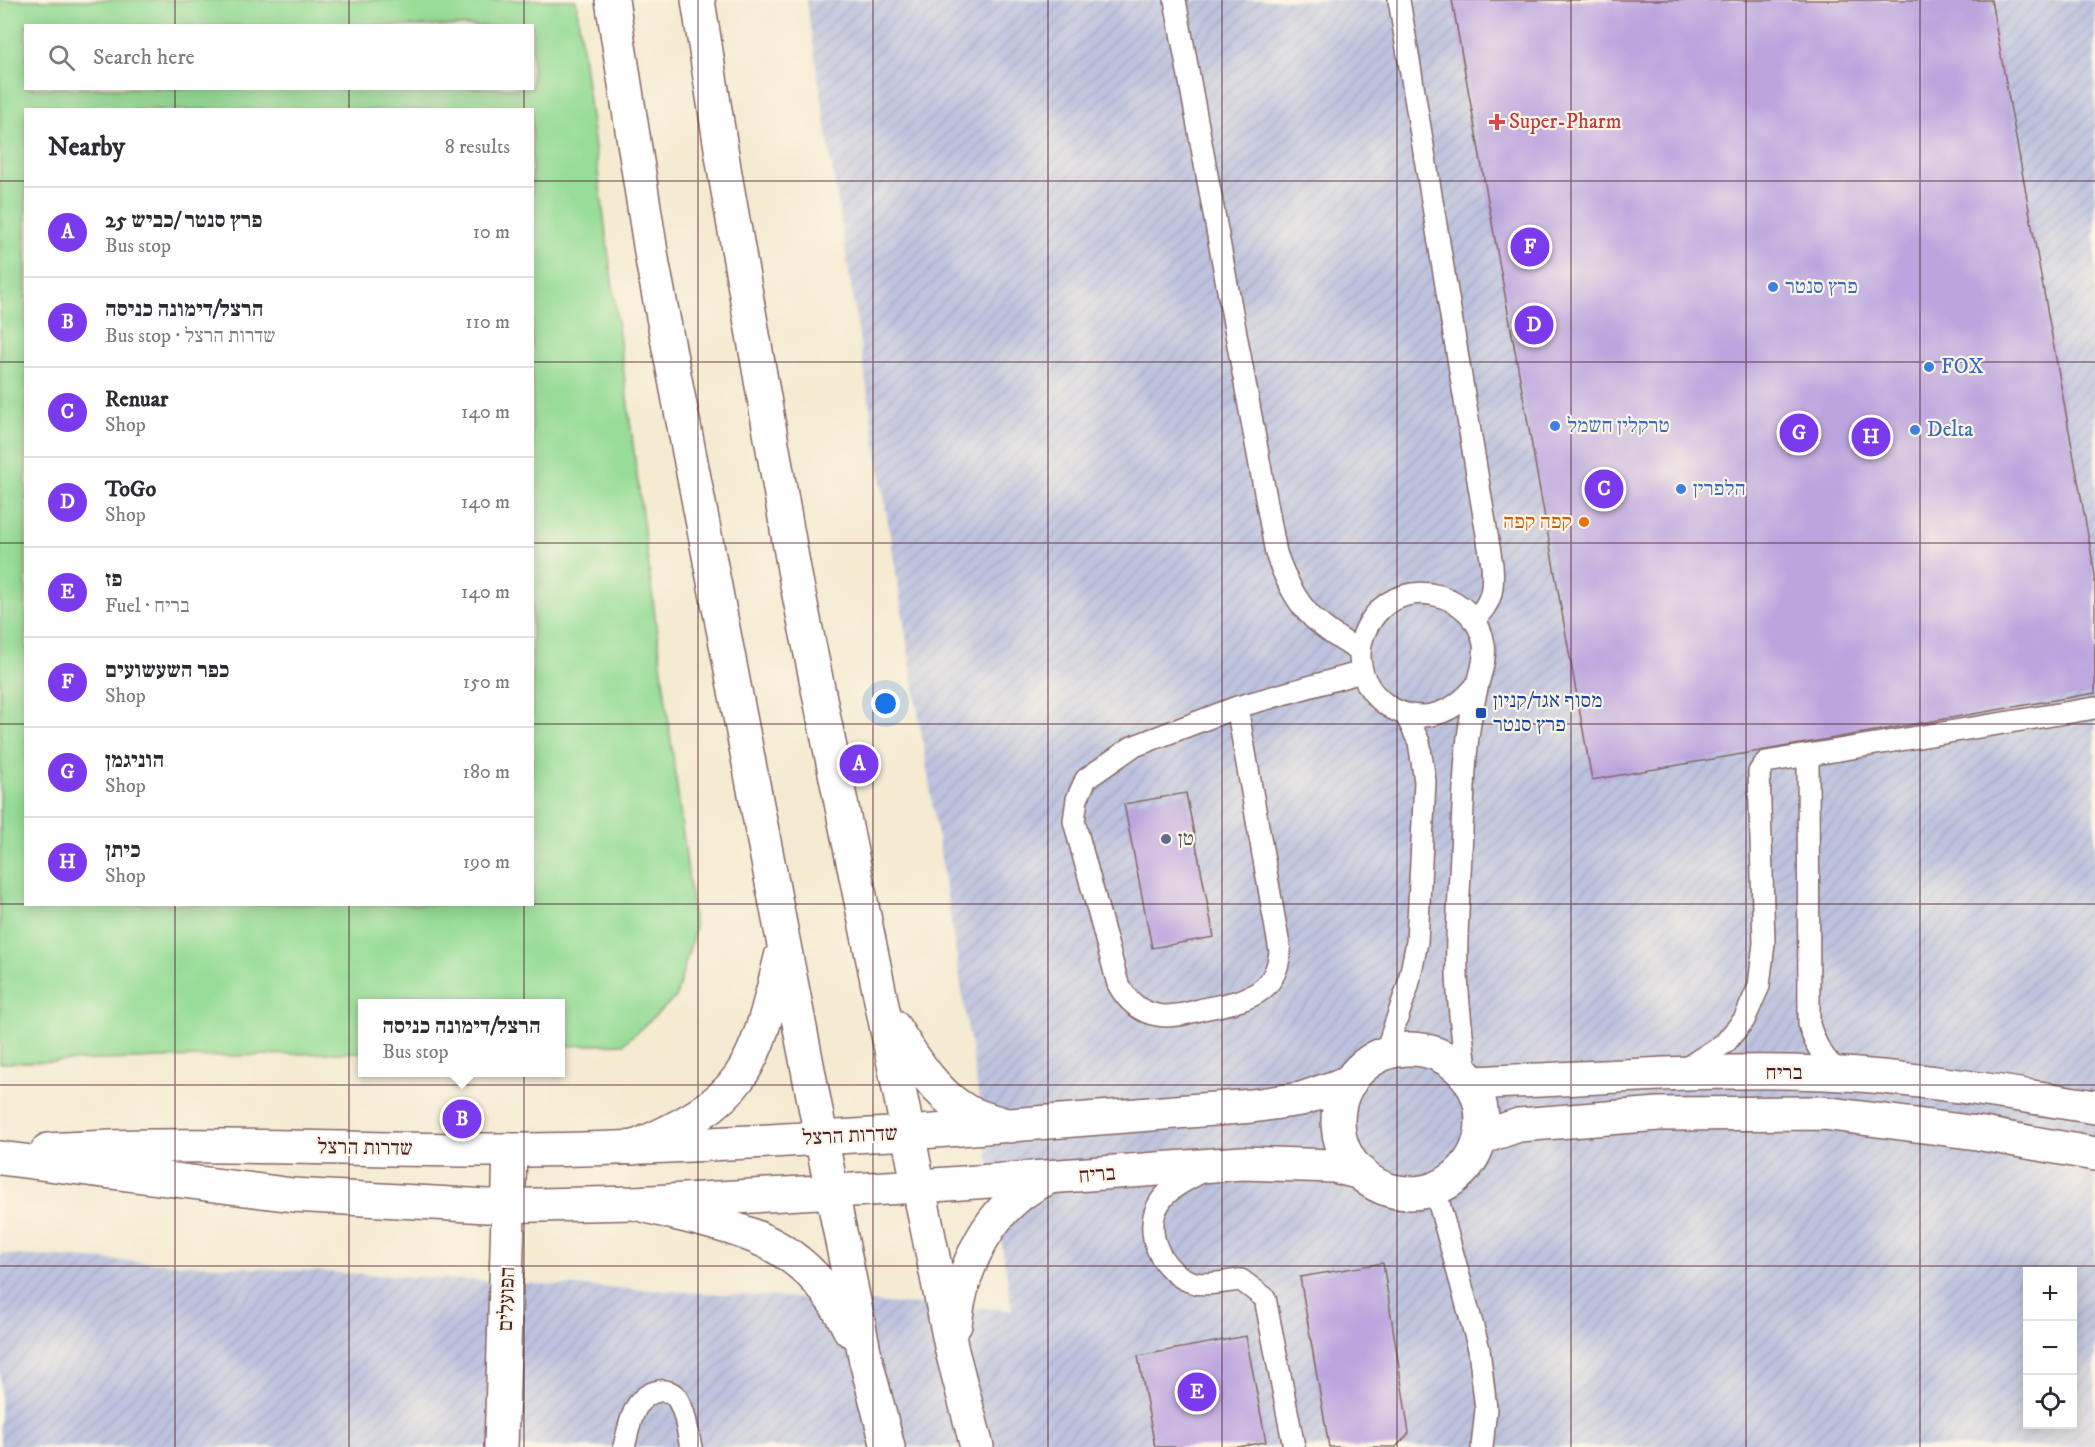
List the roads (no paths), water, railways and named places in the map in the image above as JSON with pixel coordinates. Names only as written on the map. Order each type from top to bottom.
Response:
[{"type":"main road","points":[[612,0],[653,265],[783,946],[866,1361],[888,1447]]},
{"type":"main road","points":[[698,0],[725,174],[795,574],[952,1351],[977,1447]]},
{"type":"main road","points":[[633,1148],[674,1131],[703,1114],[726,1094],[744,1073],[765,1026],[783,946]]},
{"type":"main road","points":[[884,1012],[927,1074],[956,1104],[976,1115],[1010,1126]]},
{"type":"main road","points":[[1407,1049],[1429,1052],[1448,1060],[1469,1081],[1481,1108],[1480,1138],[1467,1166],[1452,1180],[1435,1189],[1415,1193],[1392,1190],[1371,1182],[1348,1157],[1340,1136],[1341,1102],[1350,1082],[1365,1065],[1385,1054],[1407,1049]]},
{"type":"main road","name":"בריח","points":[[1469,1081],[1676,1074],[1840,1074],[1982,1090],[2095,1107]]},
{"type":"main road","points":[[909,1133],[1252,1106],[1301,1099],[1350,1082]]},
{"type":"main road","name":"בריח","points":[[1480,1138],[1519,1125],[1659,1114],[1823,1113],[1977,1133],[2095,1154]]},
{"type":"main road","name":"שדרות הרצל","points":[[0,1154],[177,1144],[510,1150],[633,1148],[909,1133]]},
{"type":"main road","name":"הפועלים","points":[[501,1447],[510,1150]]},
{"type":"main road","points":[[0,1158],[293,1195],[510,1205],[635,1203],[833,1192]]},
{"type":"main road","name":"בריח","points":[[833,1192],[1047,1179],[1242,1163],[1334,1166],[1361,1173]]},
{"type":"main road","points":[[952,1351],[958,1295],[980,1242],[1013,1201],[1033,1185],[1047,1179]]},
{"type":"main road","points":[[635,1203],[747,1234],[795,1256],[829,1291],[866,1361]]},
{"type":"lane","points":[[1175,0],[1276,553],[1287,584],[1301,606],[1334,636],[1360,651]]},
{"type":"lane","points":[[1399,0],[1492,565],[1494,587],[1489,602],[1473,620]]},
{"type":"lane","points":[[1469,1081],[1458,992],[1457,948],[1466,757],[1478,683],[1484,663],[1484,644],[1465,609],[1448,598],[1429,593],[1409,594],[1391,601],[1376,614],[1365,630],[1360,651],[1362,672],[1372,691],[1387,706],[1406,715],[1427,717],[1448,712],[1465,700],[1478,683]]},
{"type":"lane","points":[[1237,707],[1280,951],[1278,967],[1269,982],[1247,1000],[1176,1015],[1156,1015],[1126,1000],[1118,984],[1074,822],[1077,799],[1086,779],[1132,747],[1237,707],[1362,672]]},
{"type":"lane","points":[[1676,1074],[1725,1043],[1744,1020],[1759,986],[1764,943],[1760,768],[1766,762],[2095,708]]},
{"type":"lane","points":[[1385,1054],[1408,986],[1417,942],[1425,781],[1419,742],[1406,715]]},
{"type":"lane","points":[[1808,754],[1809,1024],[1822,1056],[1840,1074]]},
{"type":"lane","points":[[1212,1165],[1173,1189],[1161,1200],[1152,1219],[1161,1257],[1175,1274],[1196,1283],[1241,1280],[1265,1298],[1294,1447]]},
{"type":"lane","points":[[1435,1189],[1479,1349],[1486,1409],[1482,1447]]},
{"type":"lane","points":[[624,1447],[633,1411],[650,1393],[664,1391],[674,1395],[682,1409],[691,1447]]},
{"type":"place","name":"Super-Pharm","points":[[1497,122]]},
{"type":"place","name":"כפר השעשועים","points":[[1530,247]]},
{"type":"place","name":"פרץ סנטר","points":[[1773,287]]},
{"type":"place","name":"ToGo","points":[[1534,325]]},
{"type":"place","name":"FOX","points":[[1929,367]]},
{"type":"place","name":"טרקלין חשמל","points":[[1555,426]]},
{"type":"place","name":"Delta","points":[[1915,430]]},
{"type":"place","name":"הוניגמן","points":[[1799,433]]},
{"type":"place","name":"כיתן","points":[[1871,437]]},
{"type":"place","name":"Renuar","points":[[1604,489]]},
{"type":"place","name":"הלפרין","points":[[1681,489]]},
{"type":"place","name":"קפה קפה","points":[[1584,522]]},
{"type":"place","name":"מסוף אגד/קניון פרץ סנטר","points":[[1481,713]]},
{"type":"place","name":"פרץ סנטר /כביש 25","points":[[859,764]]},
{"type":"place","name":"טן","points":[[1166,839]]},
{"type":"place","name":"הרצל/דימונה כניסה","points":[[462,1119]]},
{"type":"place","name":"פז","points":[[1197,1392]]}]
